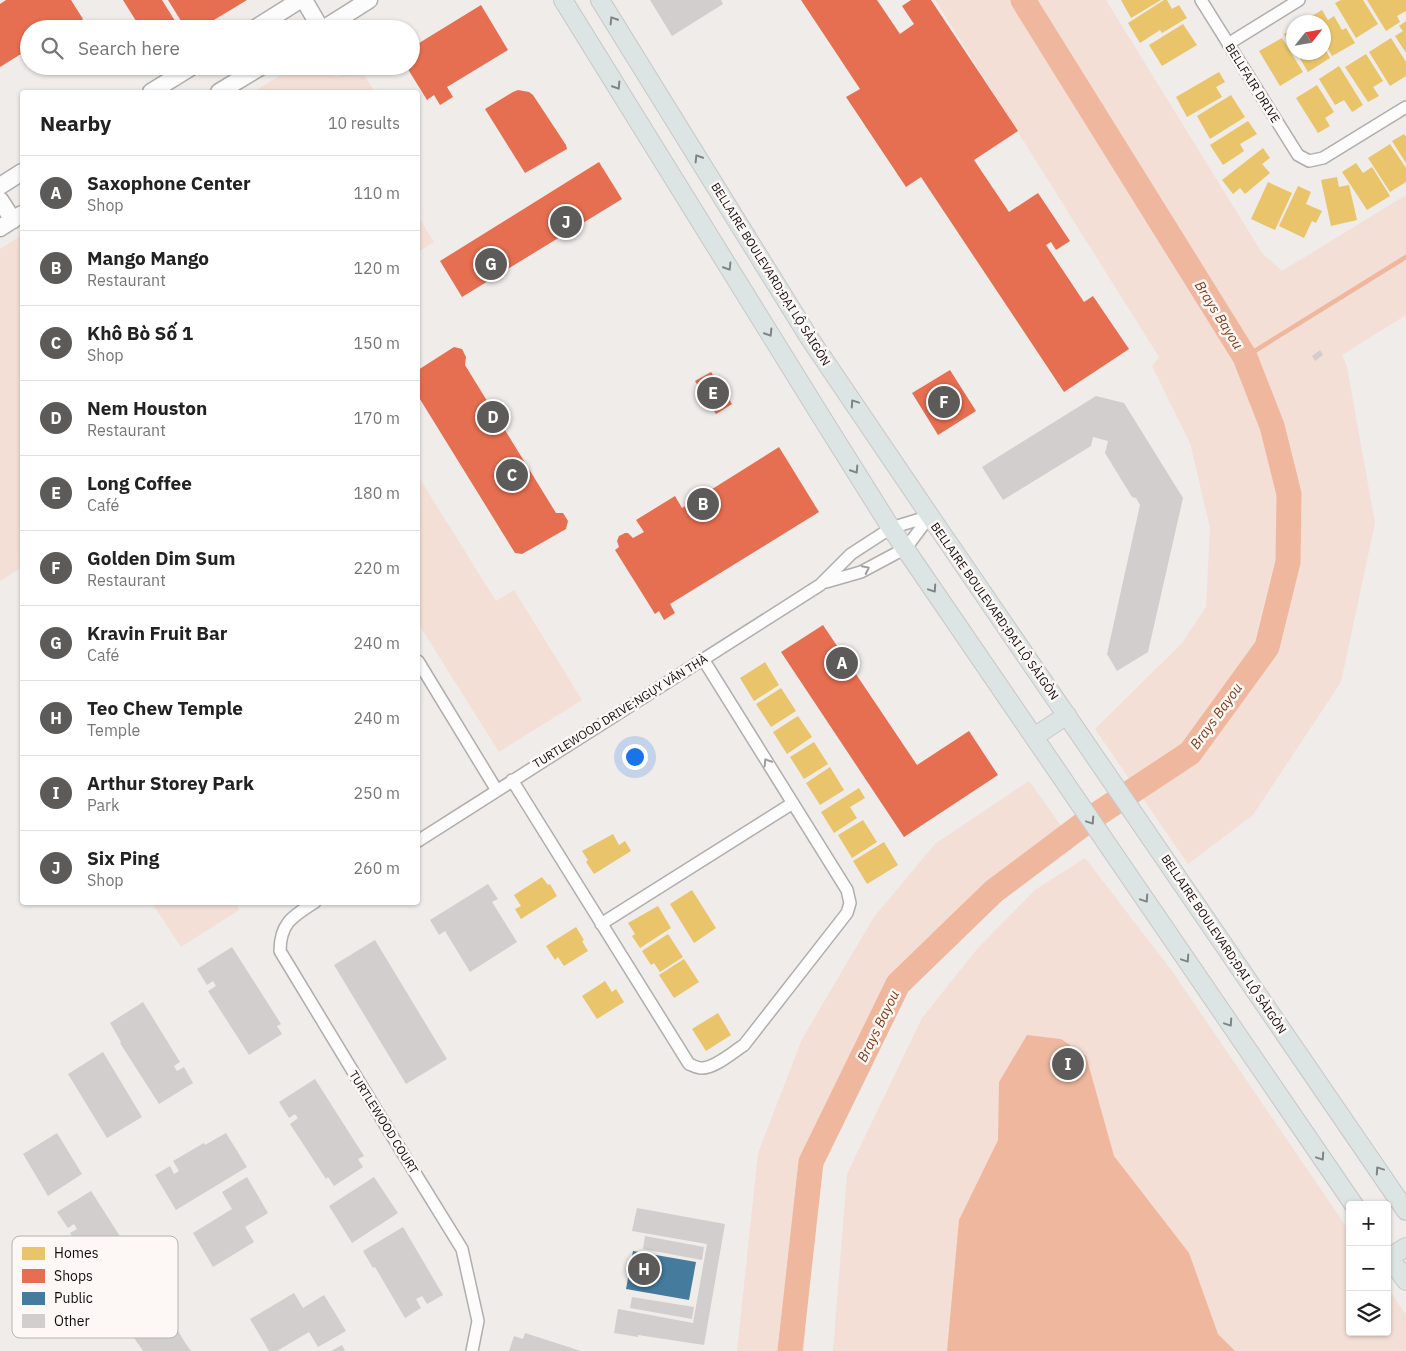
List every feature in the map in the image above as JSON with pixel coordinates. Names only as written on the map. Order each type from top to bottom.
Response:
[{"type":"main road","points":[[269,20],[302,0],[316,20]]},
{"type":"main road","points":[[337,20],[369,0]]},
{"type":"main road","points":[[564,0],[891,528],[1351,1201]]},
{"type":"main road","name":"BELLAIRE BOULEVARD;ĐẠI LỘ SÀIGÒN","points":[[600,0],[805,331],[1406,1211]]},
{"type":"main road","points":[[154,90],[178,75]]},
{"type":"main road","points":[[222,90],[247,75]]},
{"type":"main road","points":[[0,186],[20,173]]},
{"type":"main road","points":[[0,200],[12,221]]},
{"type":"main road","points":[[1034,737],[1067,716]]},
{"type":"main road","points":[[1391,1254],[1406,1247]]},
{"type":"main road","points":[[1391,1260],[1406,1281]]},
{"type":"street","name":"BELLFAIR DRIVE","points":[[1201,0],[1298,155],[1309,161],[1323,158],[1406,107]]},
{"type":"street","points":[[1228,44],[1299,0]]},
{"type":"street","name":"TURTLEWOOD DRIVE;NGỤY VĂN THÀ","points":[[420,839],[824,583],[851,554],[891,528],[930,516]]},
{"type":"street","name":"TURTLEWOOD DRIVE;NGỤY VĂN THÀ","points":[[824,583],[861,572],[906,548],[930,516]]},
{"type":"street","points":[[512,780],[689,1064],[700,1068],[721,1061],[744,1045],[847,913],[850,903],[847,890],[703,659]]},
{"type":"street","points":[[420,664],[496,789]]},
{"type":"street","points":[[601,924],[793,803]]},
{"type":"street","name":"TURTLEWOOD COURT","points":[[310,905],[291,918],[283,928],[280,938],[280,951],[462,1249],[478,1321],[472,1351]]},
{"type":"shaded area","points":[[935,0],[1106,0],[1262,253],[1282,271],[1406,195],[1406,315],[1342,355],[1347,367],[1375,523],[1341,682],[1253,815],[1188,864],[1095,729],[1182,643],[1206,607],[1210,528],[1190,443],[1152,366],[1159,357]]},
{"type":"shaded area","points":[[281,75],[335,75],[336,77],[341,75],[364,75],[374,90],[256,90]]},
{"type":"shaded area","points":[[420,219],[434,242],[420,251]]},
{"type":"shaded area","points":[[20,236],[20,568],[0,581],[0,249]]},
{"type":"shaded area","points":[[420,479],[496,601],[514,590],[582,700],[499,752],[420,626]]},
{"type":"shaded area","points":[[1029,781],[1067,834],[1039,851],[966,916],[906,990],[823,1152],[811,1226],[804,1351],[737,1351],[758,1153],[802,1039],[874,917],[935,844]]},
{"type":"shaded area","points":[[1085,858],[1172,971],[1346,1226],[1346,1336],[1391,1336],[1391,1293],[1406,1315],[1406,1351],[833,1351],[847,1174],[922,1018],[977,949],[1035,890]]},
{"type":"shaded area","points":[[153,905],[238,905],[239,910],[181,947]]},
{"type":"shaded area","points":[[1027,1035],[1061,1039],[1086,1056],[1114,1156],[1189,1253],[1218,1334],[1235,1351],[947,1351],[959,1220],[998,1140],[999,1082]]},
{"type":"building: Homes","points":[[1121,0],[1161,0],[1131,18]]},
{"type":"building: Homes","points":[[1164,0],[1167,0],[1172,9],[1179,5],[1187,18],[1162,33],[1160,30],[1140,43],[1128,23]]},
{"type":"building: Homes","points":[[1341,0],[1363,0],[1378,24],[1356,38],[1335,3]]},
{"type":"building: Homes","points":[[1367,0],[1406,0],[1406,11],[1397,16],[1400,22],[1386,31]]},
{"type":"building: Homes","points":[[1322,10],[1325,15],[1313,15]]},
{"type":"building: Homes","points":[[1334,16],[1342,30],[1346,28],[1355,43],[1332,56],[1331,18]]},
{"type":"building: Homes","points":[[1406,21],[1406,53],[1395,36],[1403,31],[1399,26]]},
{"type":"building: Homes","points":[[1183,24],[1197,45],[1162,66],[1149,45]]},
{"type":"building: Homes","points":[[1282,38],[1286,44],[1286,60],[1296,60],[1303,72],[1280,86],[1259,51]]},
{"type":"building: Homes","points":[[1391,38],[1406,62],[1406,76],[1390,86],[1369,52]]},
{"type":"building: Homes","points":[[1366,54],[1383,81],[1373,87],[1379,96],[1368,102],[1345,67]]},
{"type":"building: Homes","points":[[1301,60],[1327,60],[1308,72]]},
{"type":"building: Homes","points":[[1339,66],[1363,105],[1352,112],[1344,100],[1335,105],[1319,79]]},
{"type":"building: Homes","points":[[1219,72],[1225,82],[1216,87],[1222,97],[1187,117],[1176,97]]},
{"type":"building: Homes","points":[[1317,85],[1334,112],[1325,118],[1330,126],[1318,133],[1296,98]]},
{"type":"building: Homes","points":[[1231,95],[1245,117],[1210,139],[1197,116]]},
{"type":"building: Homes","points":[[1248,121],[1257,134],[1240,144],[1244,151],[1223,165],[1210,145]]},
{"type":"building: Homes","points":[[1404,134],[1406,137],[1406,163],[1392,141]]},
{"type":"building: Homes","points":[[1390,144],[1406,168],[1406,182],[1390,192],[1368,158]]},
{"type":"building: Homes","points":[[1263,148],[1270,158],[1262,164],[1270,173],[1245,194],[1240,188],[1233,194],[1222,180]]},
{"type":"building: Homes","points":[[1356,163],[1363,173],[1372,167],[1390,196],[1367,210],[1342,172]]},
{"type":"building: Homes","points":[[1337,177],[1339,187],[1349,185],[1357,220],[1331,226],[1321,180]]},
{"type":"building: Homes","points":[[1268,182],[1292,193],[1275,230],[1251,219]]},
{"type":"building: Homes","points":[[1298,186],[1311,192],[1306,204],[1322,211],[1316,223],[1312,221],[1304,238],[1279,226]]},
{"type":"building: Homes","points":[[765,662],[779,685],[754,701],[740,678]]},
{"type":"building: Homes","points":[[781,688],[796,711],[771,727],[756,704]]},
{"type":"building: Homes","points":[[798,716],[812,737],[787,754],[773,732]]},
{"type":"building: Homes","points":[[814,742],[828,764],[804,779],[790,757]]},
{"type":"building: Homes","points":[[830,767],[844,790],[820,805],[806,783]]},
{"type":"building: Homes","points":[[859,788],[865,798],[850,807],[857,818],[834,833],[821,812]]},
{"type":"building: Homes","points":[[863,820],[877,842],[852,858],[838,835]]},
{"type":"building: Homes","points":[[613,834],[619,845],[625,841],[631,851],[594,874],[586,862],[588,860],[582,851]]},
{"type":"building: Homes","points":[[884,842],[898,865],[867,884],[853,861]]},
{"type":"building: Homes","points":[[542,877],[548,885],[550,884],[557,896],[521,919],[515,909],[521,906],[514,895]]},
{"type":"building: Homes","points":[[692,890],[716,928],[694,943],[670,904]]},
{"type":"building: Homes","points":[[658,906],[671,928],[640,948],[632,936],[635,934],[628,923]]},
{"type":"building: Homes","points":[[576,927],[588,951],[564,966],[558,957],[555,960],[546,946]]},
{"type":"building: Homes","points":[[668,934],[683,957],[660,972],[654,963],[651,965],[642,951]]},
{"type":"building: Homes","points":[[684,959],[699,982],[674,998],[659,975]]},
{"type":"building: Homes","points":[[605,981],[612,992],[616,989],[624,1002],[597,1019],[582,996]]},
{"type":"building: Homes","points":[[718,1013],[731,1035],[706,1051],[692,1029]]},
{"type":"building: Shops","points":[[6,0],[71,0],[83,19],[20,20],[20,55],[0,67],[0,4]]},
{"type":"building: Shops","points":[[123,0],[162,0],[174,20],[135,20]]},
{"type":"building: Shops","points":[[168,0],[247,0],[214,20],[180,20]]},
{"type":"building: Shops","points":[[801,0],[877,0],[900,34],[914,24],[902,6],[911,0],[931,0],[1018,131],[974,160],[1009,212],[1038,193],[1070,241],[1056,250],[1051,242],[1046,245],[1084,302],[1093,296],[1129,349],[1064,392],[921,177],[906,187],[846,97],[860,89]]},
{"type":"building: Shops","points":[[481,5],[508,50],[447,87],[453,97],[440,105],[434,95],[427,100],[412,75],[420,75],[420,42]]},
{"type":"building: Shops","points":[[518,90],[529,92],[533,95],[567,149],[525,173],[485,109]]},
{"type":"building: Shops","points":[[599,162],[622,199],[462,297],[440,261]]},
{"type":"building: Shops","points":[[454,347],[462,349],[466,357],[465,365],[556,513],[563,513],[568,521],[566,529],[522,554],[515,553],[420,399],[420,369]]},
{"type":"building: Shops","points":[[950,370],[976,411],[938,435],[912,393]]},
{"type":"building: Shops","points":[[711,372],[732,404],[716,414],[695,381]]},
{"type":"building: Shops","points":[[779,447],[819,512],[670,604],[675,613],[664,620],[659,611],[655,614],[615,550],[619,547],[617,541],[619,536],[628,533],[633,538],[644,532],[636,520],[675,496],[682,508]]},
{"type":"building: Shops","points":[[823,625],[917,765],[969,731],[998,775],[904,837],[781,652]]},
{"type":"building: Public","points":[[633,1251],[696,1262],[689,1300],[626,1289]]},
{"type":"building: Other","points":[[650,0],[721,0],[723,4],[672,36]]},
{"type":"building: Other","points":[[1320,350],[1323,355],[1315,361],[1312,356]]},
{"type":"building: Other","points":[[1096,396],[1124,403],[1183,498],[1148,652],[1117,671],[1107,654],[1140,505],[1136,498],[1132,497],[1105,453],[1108,441],[1093,437],[1091,446],[1003,500],[982,467]]},
{"type":"building: Other","points":[[488,884],[498,899],[492,902],[517,942],[470,972],[445,931],[439,935],[430,920]]},
{"type":"building: Other","points":[[375,940],[447,1059],[406,1084],[334,965]]},
{"type":"building: Other","points":[[232,947],[281,1024],[277,1026],[282,1034],[249,1055],[208,991],[216,986],[213,981],[207,985],[197,969]]},
{"type":"building: Other","points":[[143,1002],[180,1062],[174,1066],[177,1071],[184,1067],[193,1083],[159,1104],[120,1043],[110,1023]]},
{"type":"building: Other","points":[[103,1052],[142,1117],[107,1138],[68,1074]]},
{"type":"building: Other","points":[[315,1079],[364,1156],[358,1159],[363,1167],[334,1186],[328,1177],[326,1179],[290,1124],[298,1118],[295,1114],[289,1118],[279,1102]]},
{"type":"building: Other","points":[[57,1133],[82,1174],[48,1196],[23,1154]]},
{"type":"building: Other","points":[[226,1133],[247,1167],[176,1210],[155,1175],[170,1166],[174,1174],[179,1171],[173,1161]]},
{"type":"building: Other","points":[[247,1177],[268,1213],[245,1227],[254,1242],[213,1267],[193,1233],[232,1209],[222,1192]]},
{"type":"building: Other","points":[[374,1177],[398,1213],[352,1243],[329,1206]]},
{"type":"building: Other","points":[[91,1191],[120,1236],[72,1236],[70,1233],[77,1229],[74,1224],[68,1228],[57,1212]]},
{"type":"building: Other","points":[[637,1208],[725,1224],[704,1345],[614,1333],[618,1309],[693,1323],[707,1244],[632,1231]]},
{"type":"building: Other","points":[[403,1227],[443,1295],[427,1304],[422,1296],[416,1299],[421,1308],[405,1318],[375,1267],[373,1268],[363,1251]]},
{"type":"building: Other","points":[[645,1236],[704,1247],[702,1260],[643,1249]]},
{"type":"building: Other","points":[[294,1293],[303,1308],[324,1295],[346,1331],[318,1347],[309,1332],[277,1351],[269,1351],[250,1319]]},
{"type":"building: Other","points":[[632,1297],[694,1307],[692,1319],[630,1308]]},
{"type":"building: Other","points":[[178,1331],[191,1351],[143,1351],[134,1338],[178,1338]]},
{"type":"building: Other","points":[[525,1333],[581,1351],[509,1351],[514,1336],[523,1339]]},
{"type":"building: Other","points":[[342,1345],[345,1351],[331,1351]]},
{"type":"waterway","name":"Brays Bayou","points":[[790,1351],[811,1162],[898,984],[994,891],[1090,819],[1190,753],[1267,647],[1288,562],[1289,494],[1272,426],[1245,357],[1023,0]]},
{"type":"waterway","points":[[1245,357],[1406,257]]},
{"type":"place","name":"Six Ping","points":[[566,222]]},
{"type":"place","name":"Kravin Fruit Bar","points":[[491,264]]},
{"type":"place","name":"Long Coffee","points":[[713,393]]},
{"type":"place","name":"Golden Dim Sum","points":[[944,402]]},
{"type":"place","name":"Nem Houston","points":[[493,417]]},
{"type":"place","name":"Khô Bò Số 1","points":[[512,475]]},
{"type":"place","name":"Mango Mango","points":[[703,504]]},
{"type":"place","name":"Saxophone Center","points":[[842,663]]},
{"type":"place","name":"Arthur Storey Park","points":[[1068,1064]]},
{"type":"place","name":"Teo Chew Temple","points":[[644,1269]]}]
